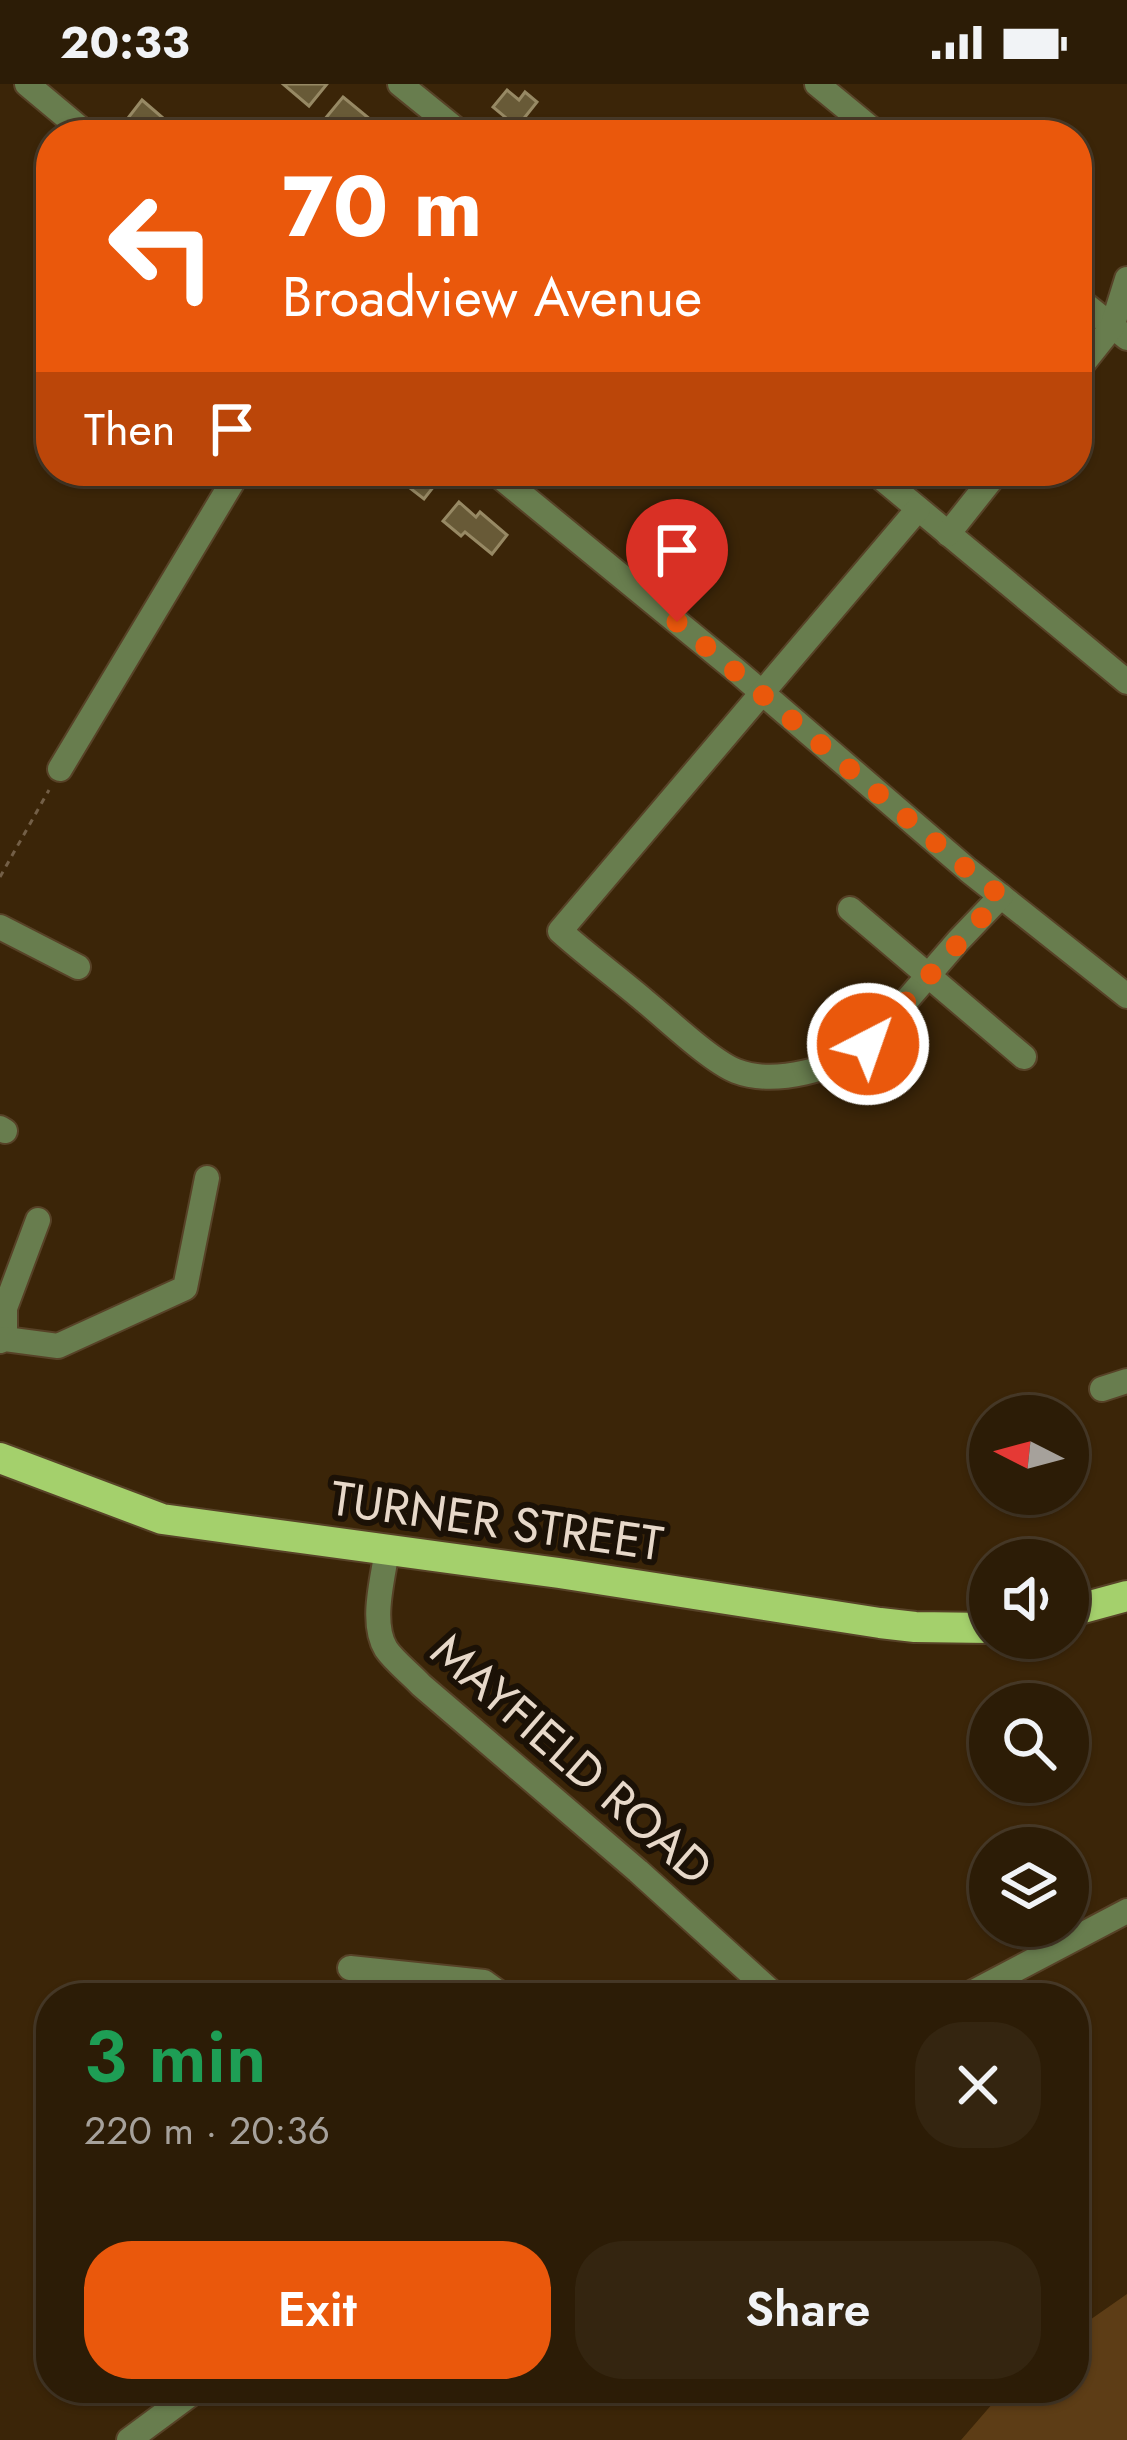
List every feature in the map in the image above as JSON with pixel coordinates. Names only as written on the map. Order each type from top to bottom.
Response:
[{"type":"main road","name":"TURNER STREET","points":[[0,1458],[162,1519],[880,1623],[969,1628]]},
{"type":"main road","points":[[1089,1606],[1127,1596]]},
{"type":"street","points":[[27,84],[70,120]]},
{"type":"street","points":[[400,84],[444,120]]},
{"type":"street","points":[[817,84],[861,120]]},
{"type":"street","points":[[1092,357],[1119,332],[1127,279]]},
{"type":"street","points":[[1092,310],[1119,332]]},
{"type":"street","points":[[61,769],[230,486]]},
{"type":"street","points":[[511,486],[950,856],[1127,996]]},
{"type":"street","points":[[891,486],[1127,682]]},
{"type":"street","points":[[948,534],[986,486]]},
{"type":"street","points":[[918,509],[560,931],[728,1067],[746,1073],[791,1074],[824,1069],[868,1044],[1001,896]]},
{"type":"street","points":[[850,910],[1024,1057]]},
{"type":"street","points":[[0,927],[78,967]]},
{"type":"street","points":[[38,1220],[5,1308],[3,1340],[58,1346],[185,1288],[207,1178]]},
{"type":"street","points":[[1102,1389],[1127,1381]]},
{"type":"street","name":"MAYFIELD ROAD","points":[[387,1550],[380,1626],[388,1651],[762,1983]]},
{"type":"street","points":[[990,1983],[1127,1911]]},
{"type":"street","points":[[350,1968],[485,1983]]},
{"type":"street","points":[[129,2440],[180,2403]]},
{"type":"path","points":[[0,877],[61,769]]},
{"type":"shaded area","points":[[1127,2294],[1127,2440],[961,2440],[993,2403],[1089,2403],[1089,2321]]},
{"type":"building","points":[[283,84],[327,84],[309,106]]},
{"type":"building","points":[[507,90],[519,100],[525,92],[537,102],[523,120],[509,120],[493,107]]},
{"type":"building","points":[[343,97],[371,120],[324,120]]},
{"type":"building","points":[[142,100],[165,120],[130,120]]},
{"type":"building","points":[[407,486],[434,486],[424,499]]},
{"type":"building","points":[[459,502],[476,517],[480,512],[507,535],[492,554],[443,521]]},
{"type":"route","points":[[677,622],[1001,896],[868,1044]]}]
